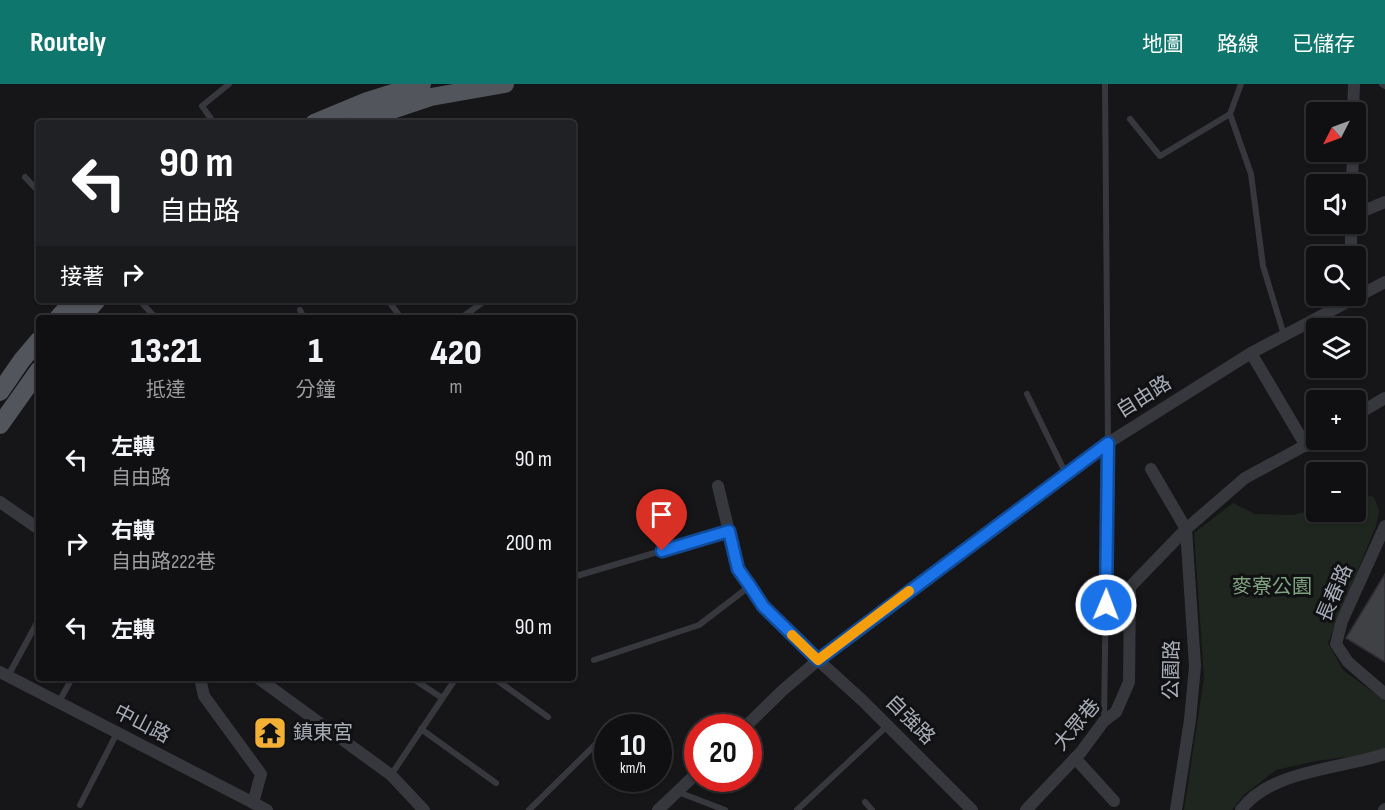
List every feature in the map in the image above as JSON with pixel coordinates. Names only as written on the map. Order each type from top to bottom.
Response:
[{"type":"main road","points":[[321,120],[367,101],[422,84]]},
{"type":"main road","points":[[362,120],[431,97],[505,84]]},
{"type":"main road","points":[[61,315],[71,303]]},
{"type":"main road","points":[[84,315],[94,303]]},
{"type":"main road","points":[[0,392],[36,344]]},
{"type":"main road","points":[[0,425],[36,374]]},
{"type":"street","points":[[1353,102],[1354,84]]},
{"type":"street","points":[[1366,210],[1385,202]]},
{"type":"street","name":"自由路","points":[[1366,291],[1385,282]]},
{"type":"street","name":"自由路","points":[[759,714],[818,660],[1108,443],[1251,352],[1337,306]]},
{"type":"street","points":[[1251,352],[1306,434]]},
{"type":"street","points":[[1366,409],[1385,398]]},
{"type":"street","points":[[1151,469],[1186,529],[1245,478],[1306,446]]},
{"type":"street","name":"自強路","points":[[718,486],[738,569],[763,606],[972,810]]},
{"type":"street","points":[[0,502],[36,527]]},
{"type":"street","name":"長春路","points":[[1385,526],[1342,621],[1336,644],[1348,662],[1385,694]]},
{"type":"street","name":"大眾巷","points":[[1026,810],[1075,758],[1104,721],[1116,712],[1129,682],[1130,587],[1186,529]]},
{"type":"street","name":"公園路","points":[[1176,810],[1190,720],[1195,666],[1186,529]]},
{"type":"street","name":"中山路","points":[[4,674],[267,810]]},
{"type":"street","points":[[201,681],[204,696],[261,774],[253,803]]},
{"type":"street","points":[[262,681],[391,775],[424,810]]},
{"type":"street","points":[[1241,810],[1245,804],[1276,782],[1385,754]]},
{"type":"street","points":[[1075,758],[1114,801]]},
{"type":"street","points":[[658,810],[684,785]]},
{"type":"lane","points":[[212,120],[202,106],[229,84]]},
{"type":"lane","points":[[1104,721],[1108,443],[1105,84]]},
{"type":"lane","points":[[1130,119],[1160,156],[1230,114],[1241,84]]},
{"type":"lane","points":[[1230,114],[1251,174],[1263,266],[1284,335]]},
{"type":"lane","points":[[25,177],[36,189]]},
{"type":"lane","points":[[143,303],[153,315]]},
{"type":"lane","points":[[465,315],[482,303]]},
{"type":"lane","points":[[300,310],[302,315]]},
{"type":"lane","points":[[1027,393],[1067,474]]},
{"type":"lane","points":[[576,576],[729,531]]},
{"type":"lane","points":[[594,660],[699,626],[750,586]]},
{"type":"lane","points":[[4,674],[36,624]]},
{"type":"lane","points":[[58,703],[70,681]]},
{"type":"lane","points":[[416,681],[442,698]]},
{"type":"lane","points":[[391,775],[454,681]]},
{"type":"lane","points":[[498,681],[548,717]]},
{"type":"lane","points":[[797,810],[887,726]]},
{"type":"lane","points":[[421,729],[496,783]]},
{"type":"lane","points":[[80,805],[117,733]]},
{"type":"lane","points":[[530,810],[594,746]]},
{"type":"lane","points":[[677,791],[725,810]]},
{"type":"lane","points":[[865,802],[872,810]]},
{"type":"green space","name":"麥寮公園","points":[[1366,495],[1374,497],[1379,511],[1376,526],[1328,643],[1343,670],[1385,701],[1385,752],[1316,761],[1276,770],[1245,794],[1232,810],[1184,810],[1204,678],[1194,533],[1233,503],[1255,514],[1294,515],[1306,511],[1306,522],[1366,522]]},
{"type":"building","points":[[1385,574],[1385,662],[1346,638]]},
{"type":"slow traffic","points":[[792,635],[818,660],[909,591]]},
{"type":"place","name":"鎮東宮","points":[[270,733]]},
{"type":"route","points":[[662,551],[729,531],[738,569],[763,606],[818,660],[1108,443],[1106,605]]}]
